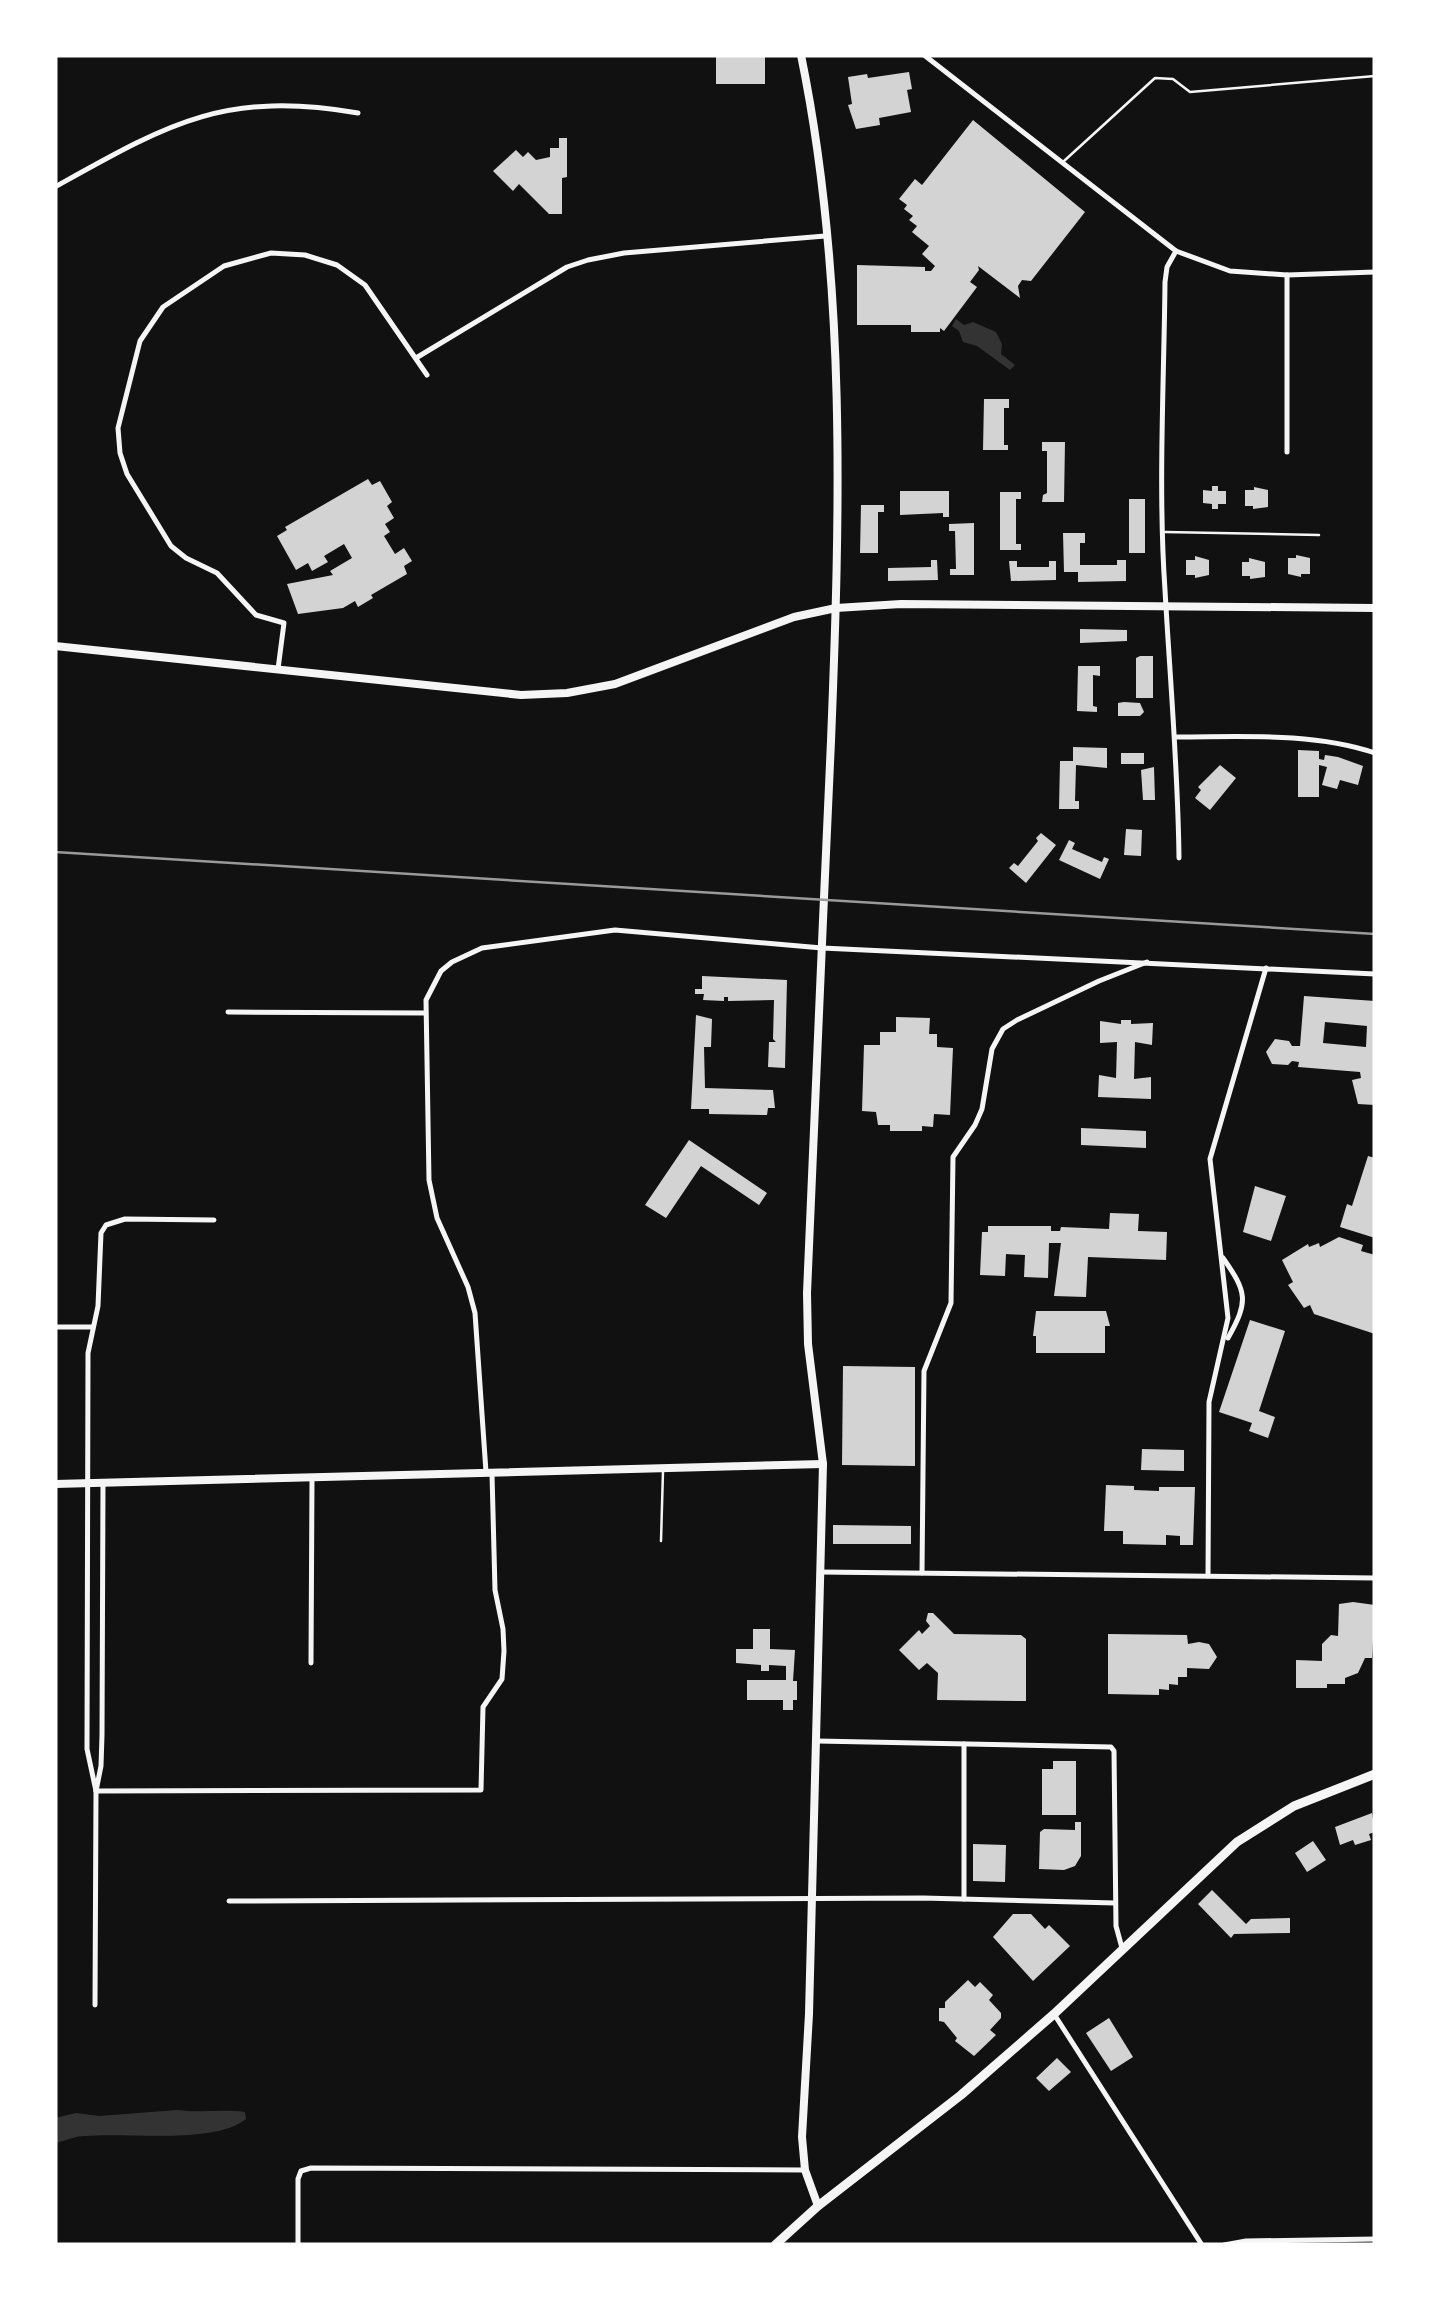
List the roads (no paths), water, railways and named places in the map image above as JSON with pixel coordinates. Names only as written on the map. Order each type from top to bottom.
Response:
[{"type":"main road","points":[[801,55],[825,236],[837,409],[836,608],[808,1310],[810,1362],[823,1464],[802,2117],[804,2170],[818,2206]]},
{"type":"main road","points":[[55,646],[477,693],[567,693],[615,684],[771,624],[836,608],[901,604],[1375,608]]},
{"type":"main road","points":[[55,1484],[823,1464]]},
{"type":"main road","points":[[775,2245],[818,2206],[961,2095],[1238,1842],[1294,1806],[1375,1774]]},
{"type":"street","points":[[924,55],[1176,251],[1230,271],[1375,272]]},
{"type":"street","points":[[55,187],[123,149],[211,112],[284,105],[358,113]]},
{"type":"street","points":[[416,358],[588,260],[624,253],[825,236]]},
{"type":"street","points":[[1176,251],[1167,267],[1165,282],[1164,532],[1179,858]]},
{"type":"street","points":[[278,668],[284,623],[256,615],[217,573],[170,546],[127,474],[118,428],[140,341],[163,307],[200,280],[238,260],[288,253],[322,260],[353,275],[376,299],[426,375]]},
{"type":"street","points":[[1286,274],[1287,452]]},
{"type":"street","points":[[1176,738],[1315,739],[1375,753]]},
{"type":"street","points":[[96,1791],[481,1790],[484,1707],[502,1679],[503,1628],[496,1590],[475,1313],[468,1287],[437,1218],[429,1180],[424,1013],[434,980],[452,962],[501,944],[615,930],[822,948],[1375,974]]},
{"type":"street","points":[[922,1573],[924,1371],[951,1303],[954,1156],[982,1110],[991,1050],[997,1036],[1016,1020],[1150,961]]},
{"type":"street","points":[[1208,1576],[1209,1402],[1224,1344],[1227,1306],[1210,1159],[1266,968]]},
{"type":"street","points":[[228,1012],[424,1013]]},
{"type":"street","points":[[96,1791],[87,1749],[88,1353],[98,1306],[101,1233],[106,1225],[125,1219],[214,1220]]},
{"type":"street","points":[[1222,1258],[1240,1283],[1244,1297],[1241,1315],[1224,1344]]},
{"type":"street","points":[[55,1327],[93,1327]]},
{"type":"street","points":[[311,1663],[312,1479]]},
{"type":"street","points":[[95,2006],[103,1484]]},
{"type":"street","points":[[820,1572],[1375,1578]]},
{"type":"street","points":[[816,1741],[1111,1747],[1115,1903],[1122,1948]]},
{"type":"street","points":[[964,1744],[964,1899]]},
{"type":"street","points":[[229,1901],[812,1898],[1115,1903]]},
{"type":"street","points":[[1054,2014],[1202,2245]]},
{"type":"street","points":[[298,2245],[297,2187],[301,2171],[318,2167],[804,2170]]},
{"type":"street","points":[[1224,2245],[1375,2239]]},
{"type":"lane","points":[[1062,162],[1155,78],[1172,79],[1190,92],[1375,76]]},
{"type":"lane","points":[[1164,532],[1318,535]]},
{"type":"lane","points":[[661,1541],[663,1469]]},
{"type":"railway","points":[[55,852],[1375,934]]}]
